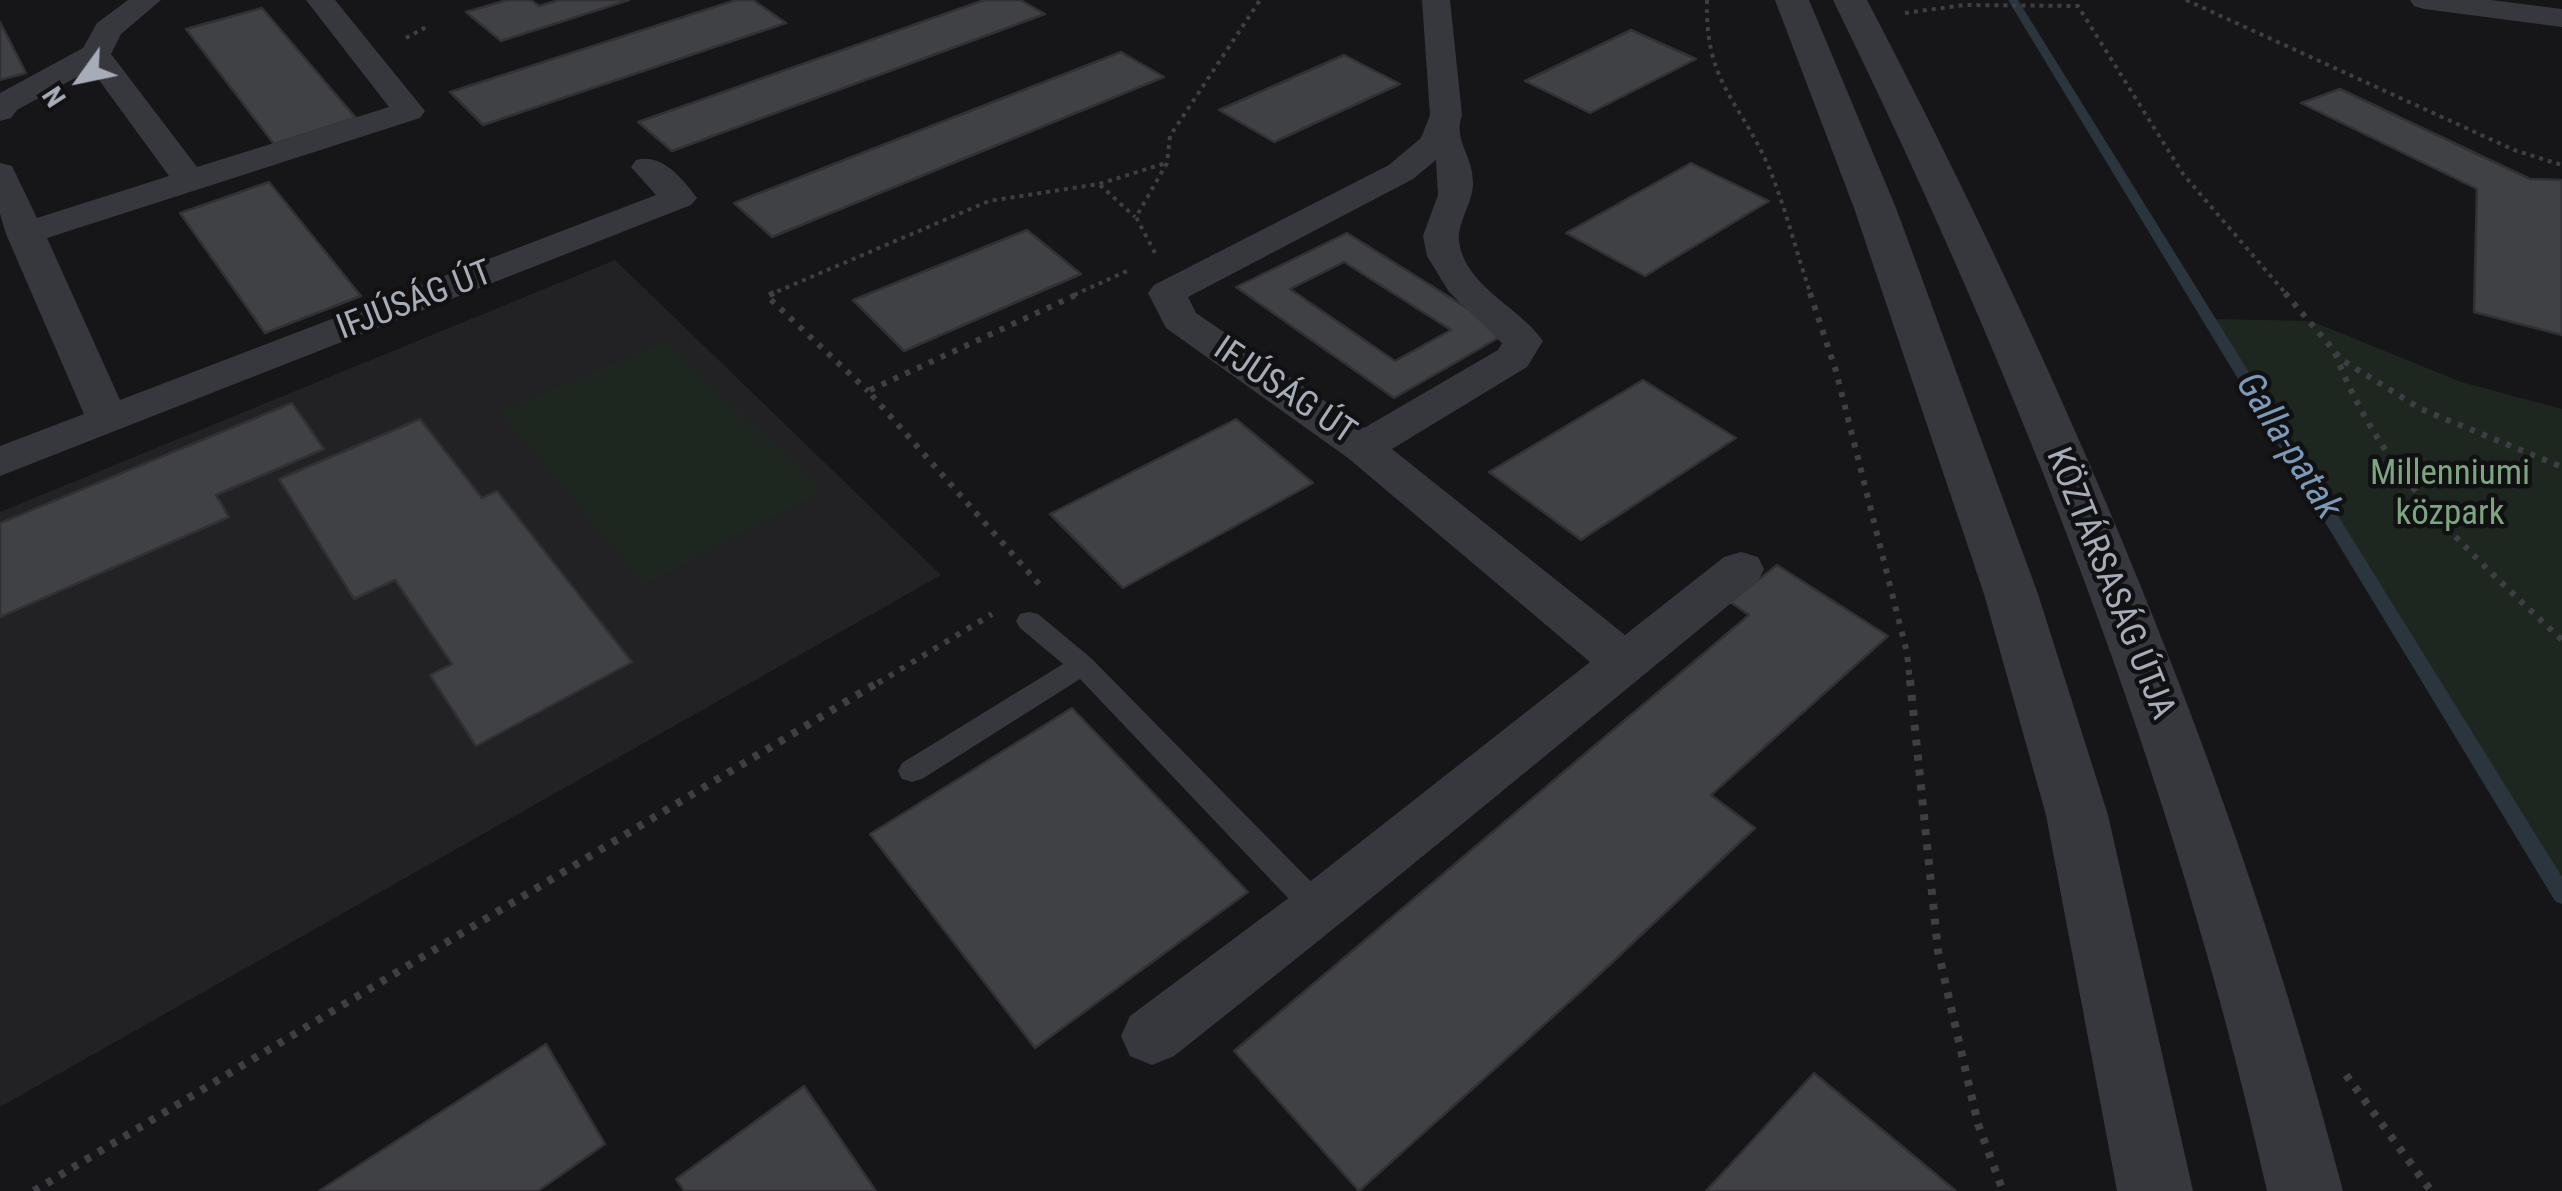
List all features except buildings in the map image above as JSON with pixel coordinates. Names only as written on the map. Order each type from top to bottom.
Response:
[{"type":"street","points":[[0,111],[6,103],[96,54],[108,29],[146,0]]},
{"type":"street","points":[[24,234],[408,111],[320,0]]},
{"type":"street","name":"IFJÚSÁG ÚT","points":[[1436,0],[1446,115],[1440,131],[1436,142],[1401,172],[1167,292],[1180,320],[1363,448],[1512,358],[1523,341],[1464,285],[1447,259],[1440,236],[1454,204],[1455,156],[1440,131]]},
{"type":"street","points":[[2424,0],[2562,18]]},
{"type":"street","points":[[1785,6],[1875,208],[2011,594],[2077,814],[2155,1191]]},
{"type":"street","name":"KÖZTÁRSASÁG ÚTJA","points":[[1860,7],[2110,573],[2220,876],[2305,1191]]},
{"type":"street","points":[[96,54],[190,181]]},
{"type":"street","name":"IFJÚSÁG ÚT","points":[[0,462],[679,198],[648,166]]},
{"type":"street","points":[[0,174],[108,421]]},
{"type":"street","points":[[1363,448],[1626,664]]},
{"type":"street","points":[[1152,1036],[1318,909],[1741,570]]},
{"type":"lane","points":[[1019,607],[1082,665],[1318,909]]},
{"type":"lane","points":[[912,771],[1082,665]]},
{"type":"path","points":[[1136,217],[1167,163],[1170,136],[1260,0]]},
{"type":"path","points":[[1707,0],[1706,34],[1713,68],[1766,164],[1836,371],[1898,616],[1907,653],[1938,951],[1978,1124],[2003,1191]]},
{"type":"path","points":[[2186,0],[2514,150],[2562,165]]},
{"type":"path","points":[[1974,2],[2078,6],[2183,174],[2335,352],[2370,381],[2420,409],[2562,467]]},
{"type":"path","points":[[34,1191],[1019,607],[1040,584],[868,390],[767,296],[989,201],[1099,184],[1167,163]]},
{"type":"path","points":[[868,390],[1157,257],[1136,217],[1099,184]]},
{"type":"path","points":[[2335,352],[2347,393],[2376,442],[2416,493],[2562,640]]},
{"type":"path","points":[[2342,1070],[2432,1191]]},
{"type":"shaded area","points":[[615,260],[941,575],[0,1107],[0,512]]},
{"type":"green space","name":"Millenniumi közpark","points":[[2211,319],[2311,321],[2461,382],[2562,409],[2562,895]]},
{"type":"green space","points":[[667,340],[821,492],[644,584],[501,412]]},
{"type":"waterway","name":"Galla-patak","points":[[2013,0],[2562,895]]}]
